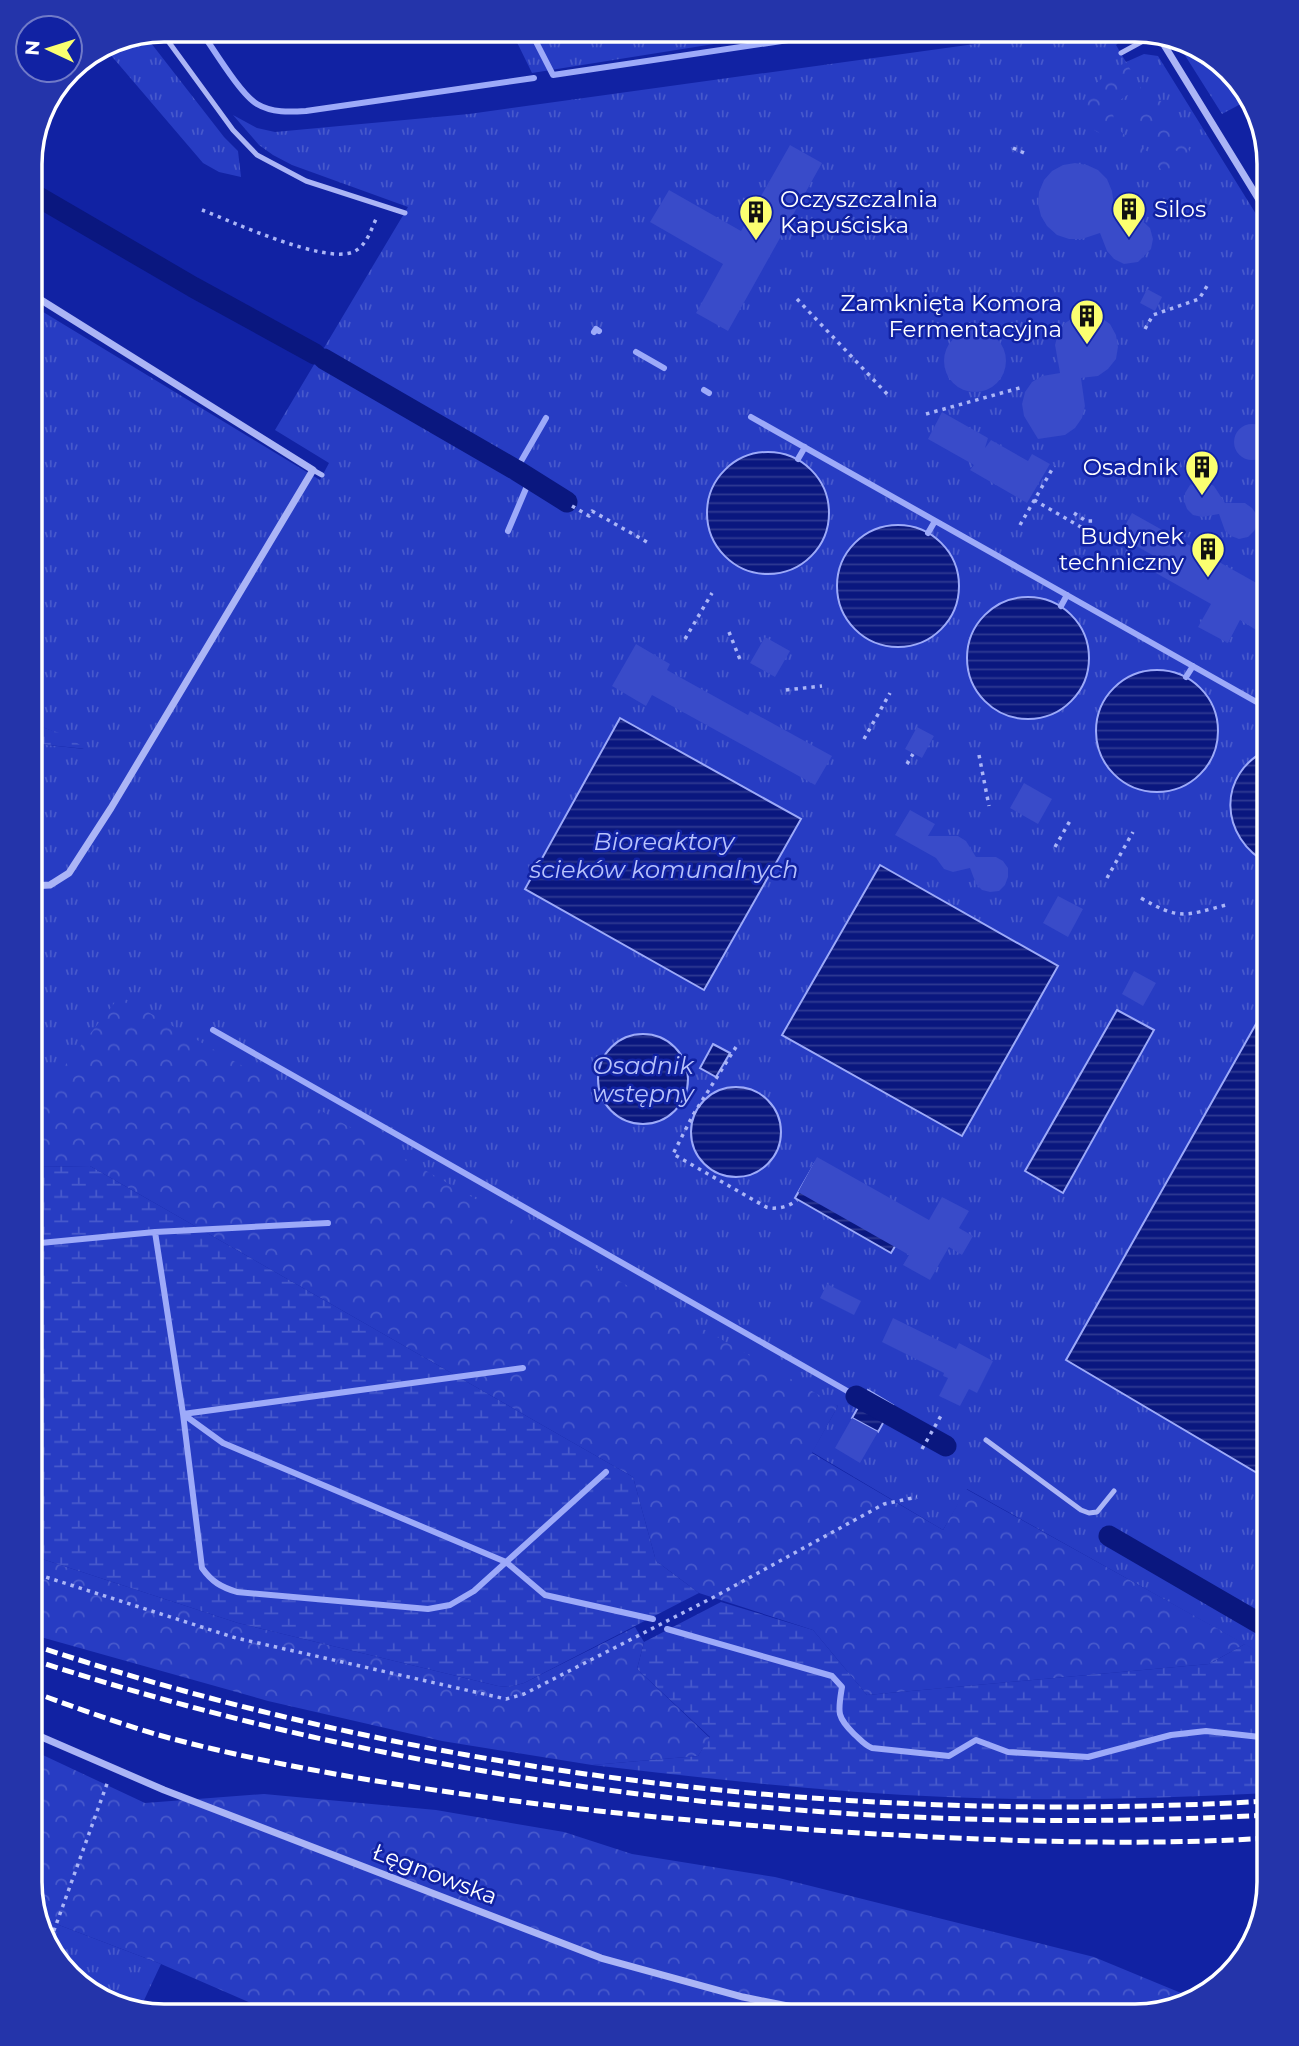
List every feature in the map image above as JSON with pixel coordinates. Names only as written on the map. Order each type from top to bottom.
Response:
[{"type":"street","points":[[1164,45],[1257,196]]},
{"type":"street","points":[[42,301],[313,470],[111,808],[69,873],[50,885],[42,885]]},
{"type":"street","name":"Łęgnowska","points":[[42,1737],[164,1790],[601,1958],[778,2004]]},
{"type":"lane","points":[[169,42],[233,130],[257,155],[306,181],[405,213]]},
{"type":"lane","points":[[1121,53],[1142,42]]},
{"type":"lane","points":[[313,470],[322,475]]},
{"type":"lane","points":[[986,1440],[1081,1510],[1097,1512],[1114,1491]]},
{"type":"path","points":[[1013,148],[1024,153]]},
{"type":"path","points":[[202,211],[296,246],[343,254],[361,247],[382,206]]},
{"type":"path","points":[[1145,329],[1153,315],[1199,299],[1207,286]]},
{"type":"path","points":[[797,299],[888,395]]},
{"type":"path","points":[[926,414],[1023,387]]},
{"type":"path","points":[[1020,525],[1054,466]]},
{"type":"path","points":[[1034,500],[1093,534]]},
{"type":"path","points":[[572,506],[589,516],[592,511],[647,542]]},
{"type":"path","points":[[1074,513],[1086,520],[1096,521]]},
{"type":"path","points":[[685,639],[712,593]]},
{"type":"path","points":[[729,632],[741,662]]},
{"type":"path","points":[[786,690],[822,685]]},
{"type":"path","points":[[864,739],[890,693]]},
{"type":"path","points":[[907,764],[913,754]]},
{"type":"path","points":[[979,755],[989,806]]},
{"type":"path","points":[[1055,847],[1071,819]]},
{"type":"path","points":[[1107,878],[1133,832]]},
{"type":"path","points":[[1141,898],[1168,913],[1187,916],[1226,905]]},
{"type":"path","points":[[736,1047],[693,1115],[673,1154],[766,1207],[791,1204],[796,1200]]},
{"type":"path","points":[[922,1449],[942,1415]]},
{"type":"path","points":[[42,1576],[236,1638],[506,1699],[524,1694],[714,1597],[884,1504],[917,1497]]},
{"type":"path","points":[[53,1932],[113,1768]]},
{"type":"green space","points":[[517,42],[727,42],[532,73]]},
{"type":"green space","points":[[988,42],[1120,42],[1116,45],[1126,62],[1144,54],[1158,56],[1257,216],[1257,1651],[967,1489],[943,1530],[812,1452],[838,1406],[42,1104],[42,744],[84,749],[65,736],[42,727],[42,311],[320,480],[329,463],[275,430],[408,207],[292,165],[259,145],[233,115],[257,128],[275,132],[469,114]]},
{"type":"green space","points":[[151,43],[224,137],[238,151],[241,177],[219,172],[203,163],[110,55],[124,48]]},
{"type":"green space","points":[[1183,52],[1216,72],[1237,96],[1241,104],[1222,114]]},
{"type":"green space","points":[[1126,62],[1141,88],[1118,103],[1113,113],[1115,124],[1146,151],[1180,169],[1175,177],[1094,130],[1086,119],[1083,108],[1090,90]]},
{"type":"green space","points":[[1140,96],[1161,101],[1195,161],[1137,127],[1135,109]]},
{"type":"green space","points":[[42,727],[65,735],[86,749],[42,744]]},
{"type":"green space","points":[[120,996],[838,1406],[812,1453],[943,1530],[966,1489],[1245,1644],[1209,1664],[867,1695],[813,1630],[699,1593],[656,1561],[633,1477],[90,1166],[42,1167],[42,1094]]},
{"type":"green space","points":[[90,1166],[633,1477],[656,1561],[699,1593],[524,1683],[509,1687],[238,1623],[42,1559],[42,1167]]},
{"type":"green space","points":[[42,1559],[238,1623],[498,1686],[509,1687],[524,1683],[635,1627],[644,1642],[637,1669],[710,1738],[698,1756],[592,1765],[442,1741],[268,1701],[42,1637]]},
{"type":"green space","points":[[721,1602],[813,1630],[867,1695],[1209,1664],[1245,1644],[1257,1651],[1257,1793],[1108,1799],[946,1797],[769,1784],[592,1765],[698,1756],[710,1737],[637,1669],[644,1642]]},
{"type":"green space","points":[[42,1755],[145,1803],[264,1794],[436,1810],[564,1832],[632,1854],[775,1877],[1094,1957],[1183,1994],[1159,2002],[1136,2004],[253,2004],[161,1964],[49,1921],[42,1882]]},
{"type":"green space","points":[[49,1921],[161,1964],[143,2002],[124,1998],[96,1984],[72,1963],[62,1950]]},
{"type":"water","points":[[768,452],[791,456],[811,470],[825,490],[829,513],[825,536],[811,556],[791,570],[768,574],[745,570],[725,556],[711,536],[707,513],[711,490],[725,470],[745,456]]},
{"type":"water","points":[[898,525],[921,529],[941,543],[955,563],[959,586],[955,609],[941,629],[921,643],[898,647],[875,643],[855,629],[841,609],[837,586],[841,563],[855,543],[875,529]]},
{"type":"water","points":[[1028,597],[1051,601],[1071,615],[1085,635],[1089,658],[1085,681],[1071,701],[1051,715],[1028,719],[1005,715],[985,701],[971,681],[967,658],[971,635],[985,615],[1005,601]]},
{"type":"water","points":[[1157,670],[1180,674],[1200,688],[1214,708],[1218,731],[1214,754],[1200,774],[1180,788],[1157,792],[1134,788],[1114,774],[1100,754],[1096,731],[1100,708],[1114,688],[1134,674]]},
{"type":"water","name":"Bioreaktory ścieków komunalnych","points":[[620,718],[801,819],[704,990],[525,889]]},
{"type":"water","points":[[1257,757],[1257,856],[1240,838],[1233,823],[1230,806],[1240,773]]},
{"type":"water","name":"Bioreaktory ścieków komunalnych","points":[[880,865],[1058,966],[962,1136],[782,1035]]},
{"type":"water","points":[[1117,1010],[1154,1030],[1063,1193],[1025,1171]]},
{"type":"water","points":[[1257,1022],[1257,1473],[1066,1360]]},
{"type":"water","name":"Osadnik wstępny","points":[[643,1034],[660,1038],[675,1047],[684,1062],[688,1079],[684,1096],[675,1111],[660,1120],[643,1124],[626,1120],[611,1111],[602,1096],[598,1079],[602,1062],[611,1047],[626,1038]]},
{"type":"water","points":[[713,1044],[730,1053],[716,1077],[700,1068]]},
{"type":"water","name":"Osadnik wstępny","points":[[736,1087],[753,1091],[768,1100],[777,1115],[781,1132],[777,1149],[768,1164],[753,1173],[736,1177],[719,1173],[704,1164],[695,1149],[691,1132],[695,1115],[704,1100],[719,1091]]},
{"type":"water","points":[[815,1163],[912,1218],[891,1253],[795,1198]]},
{"type":"water","points":[[868,1390],[893,1405],[878,1432],[852,1418]]},
{"type":"building","name":"Oczyszczalnia Kapuściska","points":[[790,145],[822,163],[728,331],[696,313],[723,264],[650,222],[669,190],[741,231]]},
{"type":"building","points":[[1075,163],[1098,170],[1107,179],[1112,191],[1115,213],[1138,217],[1150,228],[1153,239],[1151,249],[1138,262],[1124,264],[1114,259],[1107,251],[1100,233],[1082,239],[1069,239],[1057,235],[1047,226],[1038,204],[1044,180],[1052,171]]},
{"type":"building","points":[[1147,289],[1162,297],[1155,311],[1140,303]]},
{"type":"building","points":[[1088,314],[1100,317],[1110,324],[1116,335],[1116,359],[1098,376],[1081,378],[1085,406],[1082,418],[1075,428],[1065,435],[1038,439],[1024,416],[1022,404],[1025,392],[1032,382],[1042,376],[1060,373],[1055,345],[1058,333],[1065,323],[1076,316]]},
{"type":"building","name":"Zamknięta Komora Fermentacyjna","points":[[969,330],[981,330],[997,339],[1004,349],[1004,373],[997,383],[981,392],[969,392],[958,387],[949,378],[944,367],[944,355],[949,344],[958,335]]},
{"type":"building","name":"Budynek techniczny","points":[[942,412],[988,438],[985,448],[991,440],[1028,461],[1032,454],[1050,464],[1027,503],[970,470],[974,465],[928,439]]},
{"type":"building","name":"Osadnik","points":[[1252,424],[1257,425],[1257,459],[1252,460],[1240,454],[1234,442],[1240,430]]},
{"type":"building","points":[[1207,482],[1214,486],[1225,503],[1245,503],[1252,508],[1257,515],[1254,531],[1248,537],[1239,539],[1225,531],[1219,514],[1202,517],[1193,515],[1184,501],[1190,485]]},
{"type":"building","name":"Budynek techniczny","points":[[1132,513],[1257,583],[1257,631],[1240,620],[1228,643],[1198,627],[1211,604],[1147,568],[1154,556],[1119,536]]},
{"type":"building","points":[[765,637],[790,651],[775,677],[750,663]]},
{"type":"building","points":[[636,644],[670,664],[667,670],[748,715],[750,711],[832,756],[815,785],[652,695],[646,706],[612,686]]},
{"type":"building","points":[[917,727],[934,736],[922,758],[905,749]]},
{"type":"building","points":[[1024,783],[1052,799],[1038,824],[1010,808]]},
{"type":"building","points":[[910,810],[935,824],[928,836],[958,836],[966,841],[976,857],[996,857],[1003,861],[1008,868],[1005,885],[999,891],[982,890],[976,884],[970,868],[953,872],[944,869],[936,858],[895,835]]},
{"type":"building","points":[[1058,896],[1083,909],[1068,937],[1043,923]]},
{"type":"building","points":[[1134,971],[1156,983],[1143,1006],[1122,994]]},
{"type":"building","points":[[817,1157],[929,1220],[942,1197],[969,1211],[959,1228],[973,1236],[962,1255],[949,1247],[930,1280],[903,1265],[909,1255],[798,1192]]},
{"type":"building","points":[[827,1284],[861,1301],[854,1315],[820,1298]]},
{"type":"building","points":[[893,1318],[956,1349],[959,1343],[993,1361],[977,1393],[969,1389],[960,1406],[939,1396],[948,1378],[943,1376],[944,1373],[882,1342]]},
{"type":"building","points":[[852,1418],[878,1432],[860,1463],[835,1448]]},
{"type":"waterway","points":[[208,42],[250,99],[263,107],[287,112],[534,78]]},
{"type":"waterway","points":[[536,42],[553,75],[774,42]]},
{"type":"waterway","points":[[42,199],[315,354]]},
{"type":"waterway","points":[[594,332],[596,329],[599,331]]},
{"type":"waterway","points":[[636,352],[664,368]]},
{"type":"waterway","points":[[324,359],[567,502]]},
{"type":"waterway","points":[[704,390],[709,393]]},
{"type":"waterway","points":[[751,417],[1257,702]]},
{"type":"waterway","points":[[516,470],[546,418]]},
{"type":"waterway","points":[[798,459],[805,447]]},
{"type":"waterway","points":[[508,531],[530,479]]},
{"type":"waterway","points":[[928,533],[935,521]]},
{"type":"waterway","points":[[1061,606],[1067,595]]},
{"type":"waterway","points":[[1186,677],[1193,666]]},
{"type":"waterway","points":[[213,1030],[856,1396]]},
{"type":"waterway","points":[[155,1232],[328,1223]]},
{"type":"waterway","points":[[42,1243],[155,1232],[183,1414],[223,1443],[506,1562],[545,1595],[653,1619]]},
{"type":"waterway","points":[[523,1368],[183,1414],[202,1568],[217,1583],[237,1592],[428,1609],[450,1605],[474,1591],[606,1472]]},
{"type":"waterway","points":[[856,1396],[946,1446]]},
{"type":"waterway","points":[[1109,1536],[1257,1622]]},
{"type":"waterway","points":[[667,1629],[832,1676],[842,1687],[839,1708],[841,1718],[864,1744],[872,1748],[949,1756],[976,1740],[1008,1752],[1088,1757],[1171,1735],[1206,1731],[1257,1737]]},
{"type":"railway","points":[[42,1648],[180,1690],[333,1728],[487,1758],[642,1781],[798,1797],[955,1805],[1112,1807],[1257,1801]]},
{"type":"railway","points":[[42,1663],[181,1704],[333,1741],[487,1772],[642,1794],[798,1810],[955,1819],[1112,1820],[1257,1815]]},
{"type":"railway","points":[[42,1695],[155,1734],[248,1757],[401,1785],[565,1807],[740,1824],[938,1837],[1104,1842],[1257,1839]]},
{"type":"place","name":"Silos","points":[[1129,239]]},
{"type":"place","name":"Oczyszczalnia Kapuściska","points":[[756,242]]},
{"type":"place","name":"Zamknięta Komora Fermentacyjna","points":[[1087,346]]},
{"type":"place","name":"Osadnik","points":[[1202,497]]},
{"type":"place","name":"Budynek techniczny","points":[[1208,579]]}]
